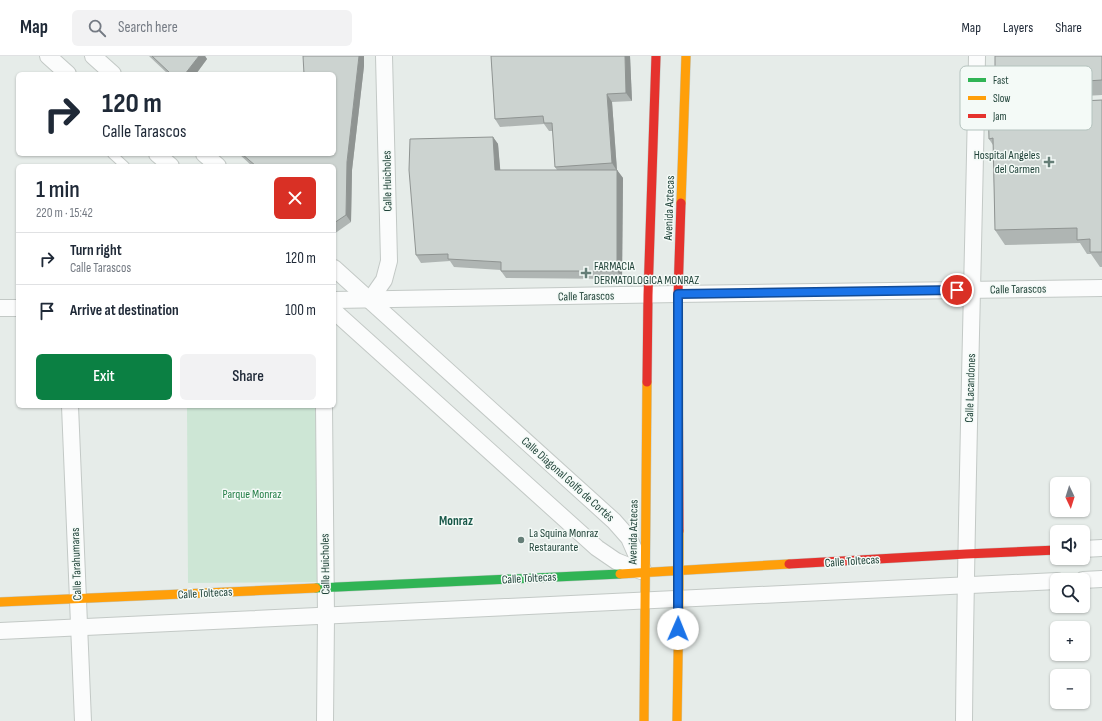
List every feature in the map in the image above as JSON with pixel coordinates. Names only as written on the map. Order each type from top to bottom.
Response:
[{"type":"street","points":[[48,56],[66,72]]},
{"type":"street","points":[[93,56],[111,72]]},
{"type":"street","name":"Calle Huicholes","points":[[370,300],[384,280],[388,261],[384,56]]},
{"type":"street","name":"Avenida Aztecas","points":[[644,721],[648,294],[656,56]]},
{"type":"street","name":"Avenida Aztecas","points":[[677,721],[679,598],[678,294],[686,56]]},
{"type":"street","name":"Calle Lacandones","points":[[977,56],[977,66]]},
{"type":"street","name":"Calle Lacandones","points":[[964,721],[965,585],[976,130]]},
{"type":"street","points":[[159,156],[169,164]]},
{"type":"street","points":[[206,156],[216,164]]},
{"type":"street","name":"Calle Diagonal Golfo de Cortés","points":[[336,270],[614,521],[629,538],[645,573]]},
{"type":"street","name":"Calle Tarascos","points":[[336,300],[1102,288]]},
{"type":"street","points":[[0,308],[16,308]]},
{"type":"street","points":[[336,313],[597,548],[616,561],[645,573]]},
{"type":"street","name":"Calle Tarahumaras","points":[[70,408],[82,721]]},
{"type":"street","name":"Calle Huicholes","points":[[324,408],[326,617],[325,721]]},
{"type":"street","points":[[1090,548],[1102,548]]},
{"type":"street","name":"Calle Toltecas","points":[[0,602],[645,573],[1050,550]]},
{"type":"street","points":[[1090,580],[1102,579]]},
{"type":"street","points":[[0,631],[326,617],[679,598],[1050,581]]},
{"type":"lane","points":[[114,156],[123,164]]},
{"type":"green space","name":"Parque Monraz","points":[[187,408],[316,408],[318,582],[188,583]]},
{"type":"building","points":[[152,56],[199,56],[187,72],[169,72]]},
{"type":"building","points":[[303,56],[359,56],[347,162],[346,215],[336,222],[336,164],[254,164],[244,156],[336,156],[336,72],[304,72]]},
{"type":"building","points":[[491,56],[625,56],[626,93],[607,94],[612,163],[555,167],[552,123],[544,123],[543,116],[495,119]]},
{"type":"building","points":[[995,56],[1102,56],[1102,80],[1092,81],[1092,66],[995,66]]},
{"type":"building","points":[[1092,100],[1102,100],[1102,252],[1090,252],[1090,239],[1077,240],[1077,228],[995,230],[993,138],[989,139],[989,130],[1092,130]]},
{"type":"building","points":[[493,137],[495,170],[617,170],[617,271],[501,271],[501,262],[448,259],[448,254],[416,255],[409,170],[410,139]]},
{"type":"traffic: fast","points":[[316,588],[620,574]]},
{"type":"traffic: slow","points":[[681,203],[686,56]]},
{"type":"traffic: slow","points":[[644,721],[647,382]]},
{"type":"traffic: slow","points":[[677,721],[679,531]]},
{"type":"traffic: slow","points":[[620,574],[789,564]]},
{"type":"traffic: slow","points":[[0,602],[316,588]]},
{"type":"traffic: jam","points":[[647,382],[648,295],[656,56]]},
{"type":"traffic: jam","points":[[679,531],[678,294],[681,203]]},
{"type":"traffic: jam","points":[[789,564],[1050,550]]},
{"type":"place","name":"Hospital Angeles del Carmen","points":[[1049,162]]},
{"type":"place","name":"FARMACIA DERMATOLOGICA MONRAZ","points":[[586,273]]},
{"type":"place","name":"La Squina Monraz Restaurante","points":[[521,540]]},
{"type":"district","name":"Monraz","points":[[456,520]]},
{"type":"route","points":[[678,629],[678,294],[957,290]]}]
